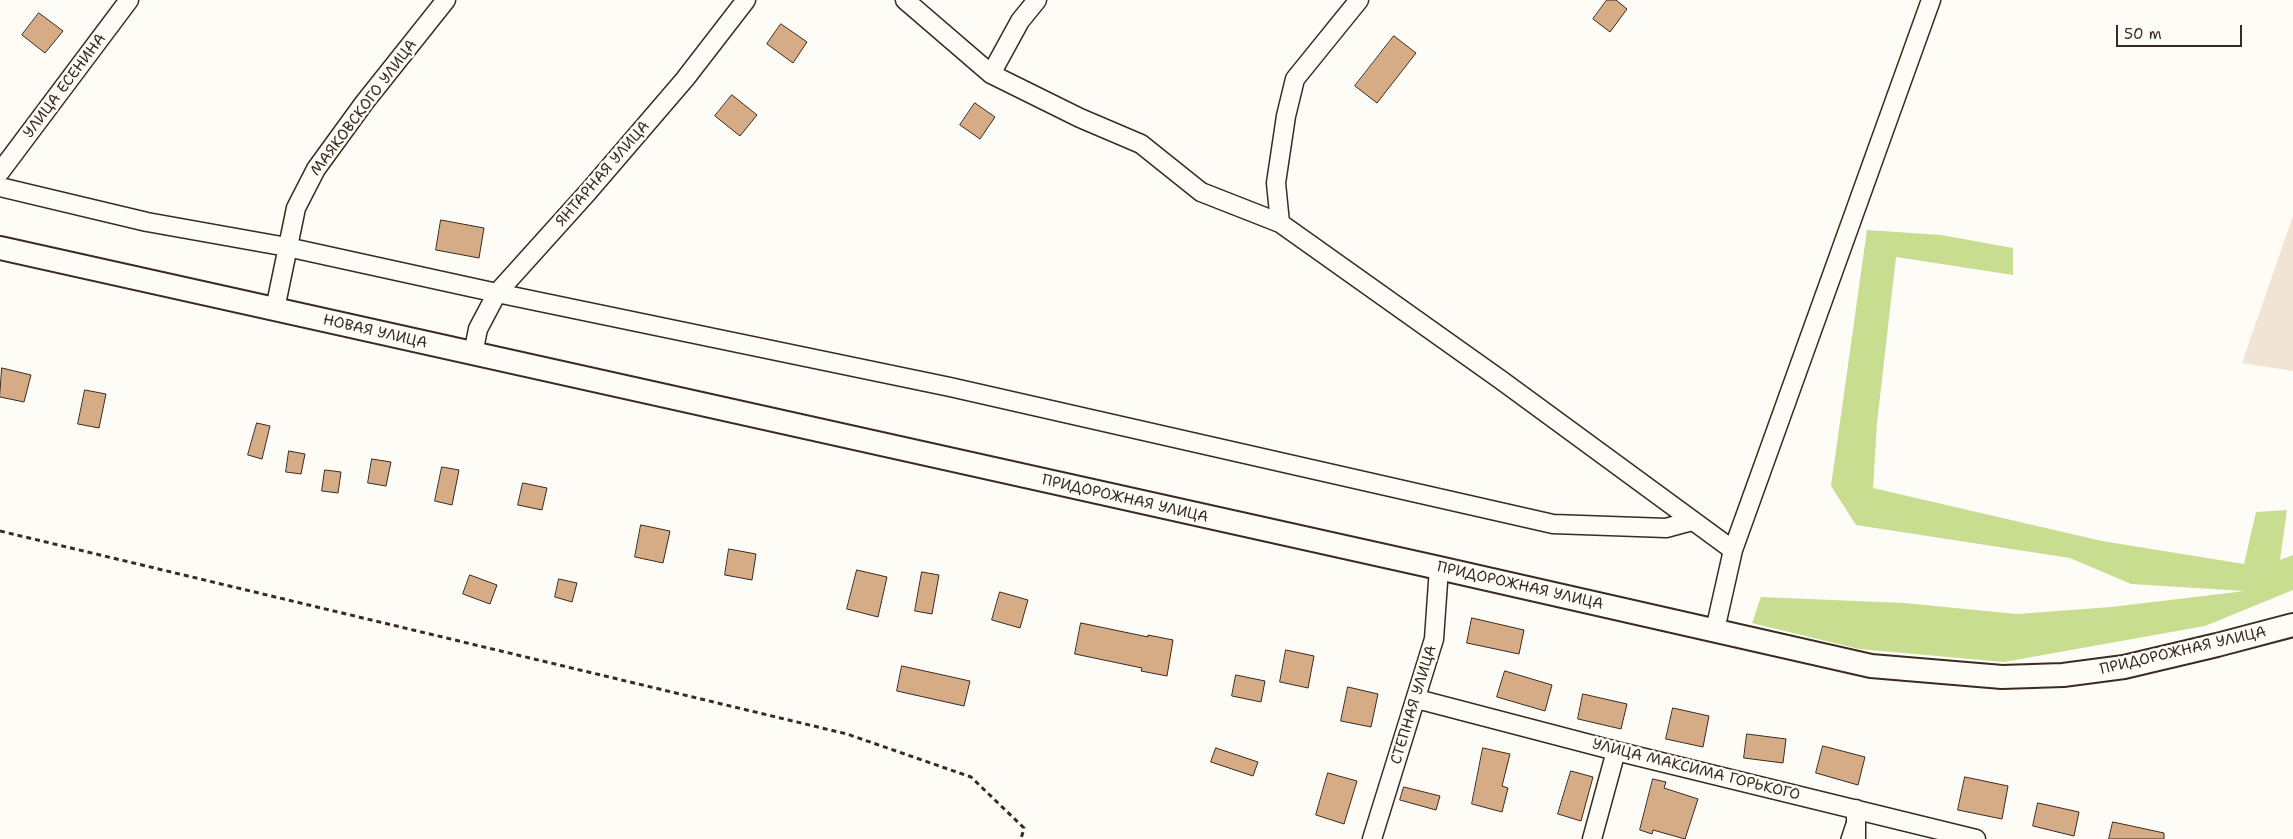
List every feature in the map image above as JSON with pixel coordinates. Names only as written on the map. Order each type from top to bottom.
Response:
[{"type":"street","name":"УЛИЦА ЕСЕНИНА","points":[[0,172],[129,0]]},
{"type":"street","name":"МАЯКОВСКОГО УЛИЦА","points":[[275,310],[296,208],[316,169],[364,103],[446,0]]},
{"type":"street","name":"ЯНТАРНАЯ УЛИЦА","points":[[473,354],[478,329],[497,293],[679,86],[746,0]]},
{"type":"street","points":[[905,0],[991,74],[1080,118],[1141,144],[1201,192],[1280,223],[1501,380],[1733,550]]},
{"type":"street","points":[[991,74],[1020,21],[1037,0]]},
{"type":"street","points":[[1280,223],[1276,183],[1286,116],[1295,79],[1359,0]]},
{"type":"street","points":[[1715,630],[1733,550],[1932,0]]},
{"type":"street","points":[[0,187],[147,222],[287,247],[497,293],[950,387],[1553,524],[1666,528],[1692,521]]},
{"type":"street","name":"НОВАЯ УЛИЦА","points":[[0,248],[750,415]]},
{"type":"street","name":"ПРИДОРОЖНАЯ УЛИЦА","points":[[750,415],[1871,666],[2002,677],[2063,675],[2124,667],[2293,625]]},
{"type":"street","name":"СТЕПНАЯ УЛИЦА","points":[[1372,839],[1417,699],[1434,638],[1439,568]]},
{"type":"street","name":"УЛИЦА МАКСИМА ГОРЬКОГО","points":[[1417,699],[1616,751],[1976,839]]},
{"type":"street","points":[[1592,839],[1616,751]]},
{"type":"street","points":[[1856,809],[1856,839]]},
{"type":"lane","points":[[1846,839],[1856,809]]},
{"type":"path","points":[[0,531],[847,734],[972,777],[1024,828],[1021,839]]},
{"type":"shaded area","points":[[2293,216],[2293,371],[2242,363]]},
{"type":"green space","points":[[1867,230],[1941,235],[2013,248],[2013,275],[1896,257],[1877,423],[1873,488],[2102,541],[2244,564],[2256,512],[2287,510],[2280,560],[2293,555],[2293,590],[2205,626],[2004,662],[1859,649],[1752,623],[1761,597],[1904,603],[2017,614],[2111,607],[2245,591],[2131,584],[2070,558],[1856,525],[1831,486]]},
{"type":"building","points":[[1607,0],[1616,0],[1627,9],[1610,32],[1593,19]]},
{"type":"building","points":[[39,13],[63,31],[45,53],[22,35]]},
{"type":"building","points":[[781,24],[807,42],[793,63],[767,44]]},
{"type":"building","points":[[1394,36],[1416,53],[1377,103],[1355,86]]},
{"type":"building","points":[[732,95],[757,115],[740,136],[715,116]]},
{"type":"building","points":[[975,103],[995,117],[980,139],[960,125]]},
{"type":"building","points":[[441,220],[484,228],[479,258],[436,250]]},
{"type":"building","points":[[2,368],[31,375],[24,402],[0,397]]},
{"type":"building","points":[[85,390],[106,394],[99,428],[78,424]]},
{"type":"building","points":[[257,423],[270,426],[262,459],[248,455]]},
{"type":"building","points":[[289,451],[305,454],[301,474],[286,472]]},
{"type":"building","points":[[372,459],[391,462],[386,486],[368,483]]},
{"type":"building","points":[[442,467],[459,470],[452,505],[435,501]]},
{"type":"building","points":[[325,470],[341,472],[338,493],[322,491]]},
{"type":"building","points":[[523,483],[547,488],[542,510],[518,505]]},
{"type":"building","points":[[641,525],[670,531],[663,563],[635,557]]},
{"type":"building","points":[[729,549],[756,554],[752,580],[725,575]]},
{"type":"building","points":[[857,570],[887,577],[878,617],[847,609]]},
{"type":"building","points":[[922,572],[939,575],[932,614],[915,611]]},
{"type":"building","points":[[470,575],[497,585],[490,604],[463,594]]},
{"type":"building","points":[[559,579],[577,583],[572,602],[555,597]]},
{"type":"building","points":[[1000,592],[1028,600],[1020,628],[992,620]]},
{"type":"building","points":[[1472,618],[1524,630],[1519,654],[1467,643]]},
{"type":"building","points":[[1081,623],[1148,637],[1148,635],[1173,640],[1167,676],[1141,671],[1142,668],[1075,654]]},
{"type":"building","points":[[1286,650],[1314,656],[1308,688],[1280,682]]},
{"type":"building","points":[[902,666],[970,681],[964,706],[897,691]]},
{"type":"building","points":[[1505,671],[1552,685],[1545,711],[1497,697]]},
{"type":"building","points":[[1236,675],[1265,681],[1261,702],[1232,696]]},
{"type":"building","points":[[1348,687],[1378,694],[1371,727],[1341,721]]},
{"type":"building","points":[[1583,694],[1627,704],[1621,729],[1578,719]]},
{"type":"building","points":[[1673,708],[1709,716],[1703,747],[1666,739]]},
{"type":"building","points":[[1747,734],[1786,739],[1783,763],[1744,758]]},
{"type":"building","points":[[1823,746],[1865,757],[1858,785],[1816,773]]},
{"type":"building","points":[[1216,748],[1258,762],[1253,776],[1211,762]]},
{"type":"building","points":[[1483,748],[1510,754],[1502,786],[1508,788],[1502,812],[1472,804]]},
{"type":"building","points":[[1571,771],[1593,777],[1581,821],[1558,814]]},
{"type":"building","points":[[1328,773],[1357,781],[1344,824],[1316,815]]},
{"type":"building","points":[[1965,777],[2008,786],[2002,819],[1958,810]]},
{"type":"building","points":[[1653,779],[1666,782],[1664,788],[1698,799],[1685,839],[1653,830],[1652,834],[1640,830]]},
{"type":"building","points":[[1404,787],[1440,796],[1436,810],[1400,800]]},
{"type":"building","points":[[2038,803],[2079,812],[2074,836],[2033,826]]},
{"type":"building","points":[[2113,822],[2164,833],[2164,839],[2109,839]]}]
